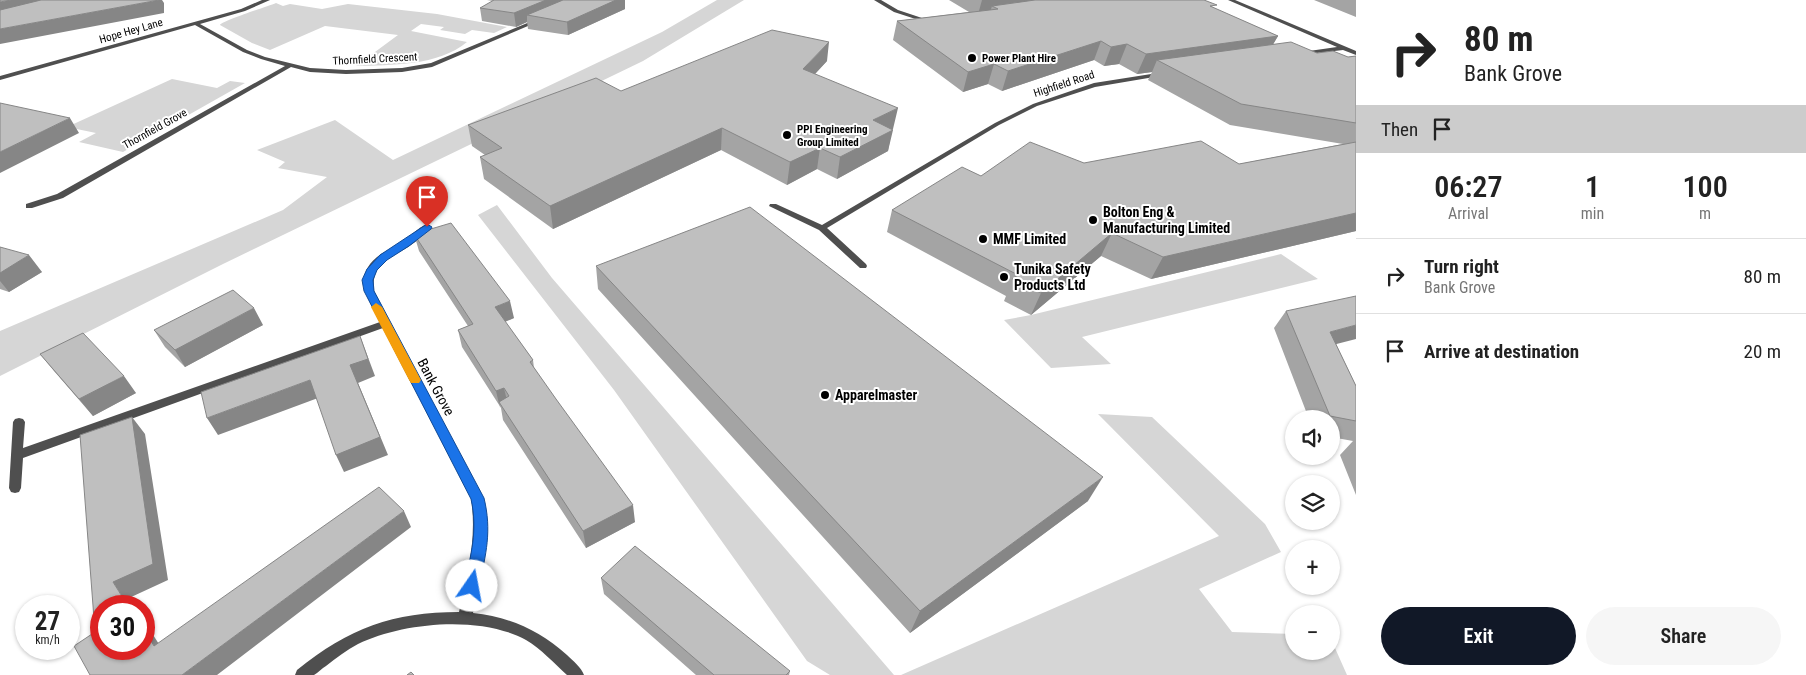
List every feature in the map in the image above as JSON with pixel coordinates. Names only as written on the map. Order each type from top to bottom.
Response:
[{"type":"street","name":"Hope Hey Lane","points":[[0,78],[243,10],[267,0]]},
{"type":"street","points":[[877,0],[888,8],[903,14],[934,22]]},
{"type":"street","points":[[1231,0],[1356,54]]},
{"type":"street","name":"Thornfield Crescent","points":[[195,23],[245,51],[289,66],[310,70],[346,72],[419,68],[445,61],[547,17]]},
{"type":"street","points":[[1295,55],[1343,48]]},
{"type":"street","name":"Thornfield Grove","points":[[29,206],[60,196],[289,66]]},
{"type":"street","name":"Highfield Road","points":[[822,228],[997,124],[1036,105],[1094,85],[1170,73]]},
{"type":"street","points":[[773,206],[822,228],[863,266]]},
{"type":"street","name":"Bank Grove","points":[[427,227],[406,244],[383,257],[370,275],[368,280],[369,291],[478,498],[482,517],[482,538],[465,618]]},
{"type":"street","points":[[17,456],[385,324]]},
{"type":"street","points":[[15,488],[19,422]]},
{"type":"street","points":[[302,675],[321,659],[354,640],[390,626],[428,619],[465,618],[498,623],[529,634],[559,657],[577,675]]},
{"type":"shaded area","points":[[717,0],[744,0],[643,61],[223,264],[0,376],[0,331],[283,210],[327,177],[278,168],[285,162],[257,150],[335,120],[393,160],[662,32]]},
{"type":"shaded area","points":[[276,3],[283,6],[290,4],[322,9],[348,4],[437,14],[507,27],[494,33],[472,30],[465,34],[440,30],[444,27],[421,24],[411,31],[467,42],[442,56],[428,60],[414,63],[356,66],[398,35],[325,26],[270,50],[252,43],[220,25],[236,17]]},
{"type":"shaded area","points":[[172,79],[217,88],[230,81],[245,83],[123,152],[79,142],[96,133],[67,127]]},
{"type":"shaded area","points":[[497,205],[552,278],[894,675],[830,675],[807,661],[614,390],[478,215]]},
{"type":"shaded area","points":[[1281,254],[1318,279],[1082,337],[1111,364],[1051,368],[1004,320],[1031,315]]},
{"type":"shaded area","points":[[1098,414],[1152,417],[1265,524],[1281,552],[1199,589],[1232,632],[1285,634],[1285,660],[1340,659],[1347,675],[901,675],[1219,536]]},
{"type":"building","points":[[41,0],[159,0],[0,29],[0,10]]},
{"type":"building","points":[[494,0],[546,0],[514,13],[480,8]]},
{"type":"building","points":[[563,0],[616,0],[567,22],[527,15]]},
{"type":"building","points":[[1035,0],[1204,0],[1217,5],[1210,6],[1278,36],[1146,54],[1127,44],[1111,47],[1101,41],[1008,71],[994,64],[968,72],[897,21],[998,9],[992,6]]},
{"type":"building","points":[[772,30],[829,42],[803,69],[898,108],[873,120],[893,130],[840,157],[820,148],[790,162],[722,128],[550,206],[480,157],[502,148],[468,125],[596,78],[621,91]]},
{"type":"building","points":[[1291,42],[1317,53],[1333,51],[1348,57],[1356,56],[1356,123],[1241,104],[1157,60]]},
{"type":"building","points":[[0,103],[70,118],[0,152]]},
{"type":"building","points":[[1201,141],[1239,164],[1356,142],[1356,213],[1163,257],[1112,233],[1041,293],[1012,279],[1018,275],[892,210],[962,167],[981,176],[1030,142],[1084,163]]},
{"type":"building","name":"Apparelmaster","points":[[750,207],[1103,477],[920,611],[596,266]]},
{"type":"building","points":[[451,223],[510,301],[495,307],[533,360],[530,362],[633,505],[583,531],[499,402],[509,396],[504,388],[496,391],[458,330],[473,324],[414,234]]},
{"type":"building","points":[[0,247],[29,255],[0,273]]},
{"type":"building","points":[[233,290],[254,308],[175,350],[154,330]]},
{"type":"building","points":[[1356,296],[1356,325],[1330,332],[1356,386],[1356,421],[1340,418],[1340,410],[1327,410],[1286,311]]},
{"type":"building","points":[[83,333],[124,376],[79,399],[40,354]]},
{"type":"building","points":[[360,336],[368,359],[350,365],[380,437],[336,455],[310,380],[207,418],[201,392]]},
{"type":"building","points":[[132,417],[153,564],[113,582],[121,595],[92,595],[80,435]]},
{"type":"building","points":[[379,487],[404,511],[182,675],[90,675],[80,657],[80,642],[90,635],[90,660],[155,660],[155,645]]},
{"type":"building","points":[[635,546],[790,671],[786,675],[714,675],[601,578]]},
{"type":"slow traffic","points":[[376,307],[415,380]]},
{"type":"place","name":"Power Plant Hire","points":[[972,58]]},
{"type":"place","name":"PPI Engineering Group Limited","points":[[787,135]]},
{"type":"place","name":"Bolton Eng & Manufacturing Limited","points":[[1093,220]]},
{"type":"place","name":"MMF Limited","points":[[983,239]]},
{"type":"place","name":"Tunika Safety Products Ltd","points":[[1004,277]]},
{"type":"place","name":"Apparelmaster","points":[[825,395]]},
{"type":"route","points":[[427,227],[406,244],[383,257],[372,269],[368,280],[369,291],[478,498],[482,517],[482,538],[472,586]]}]
